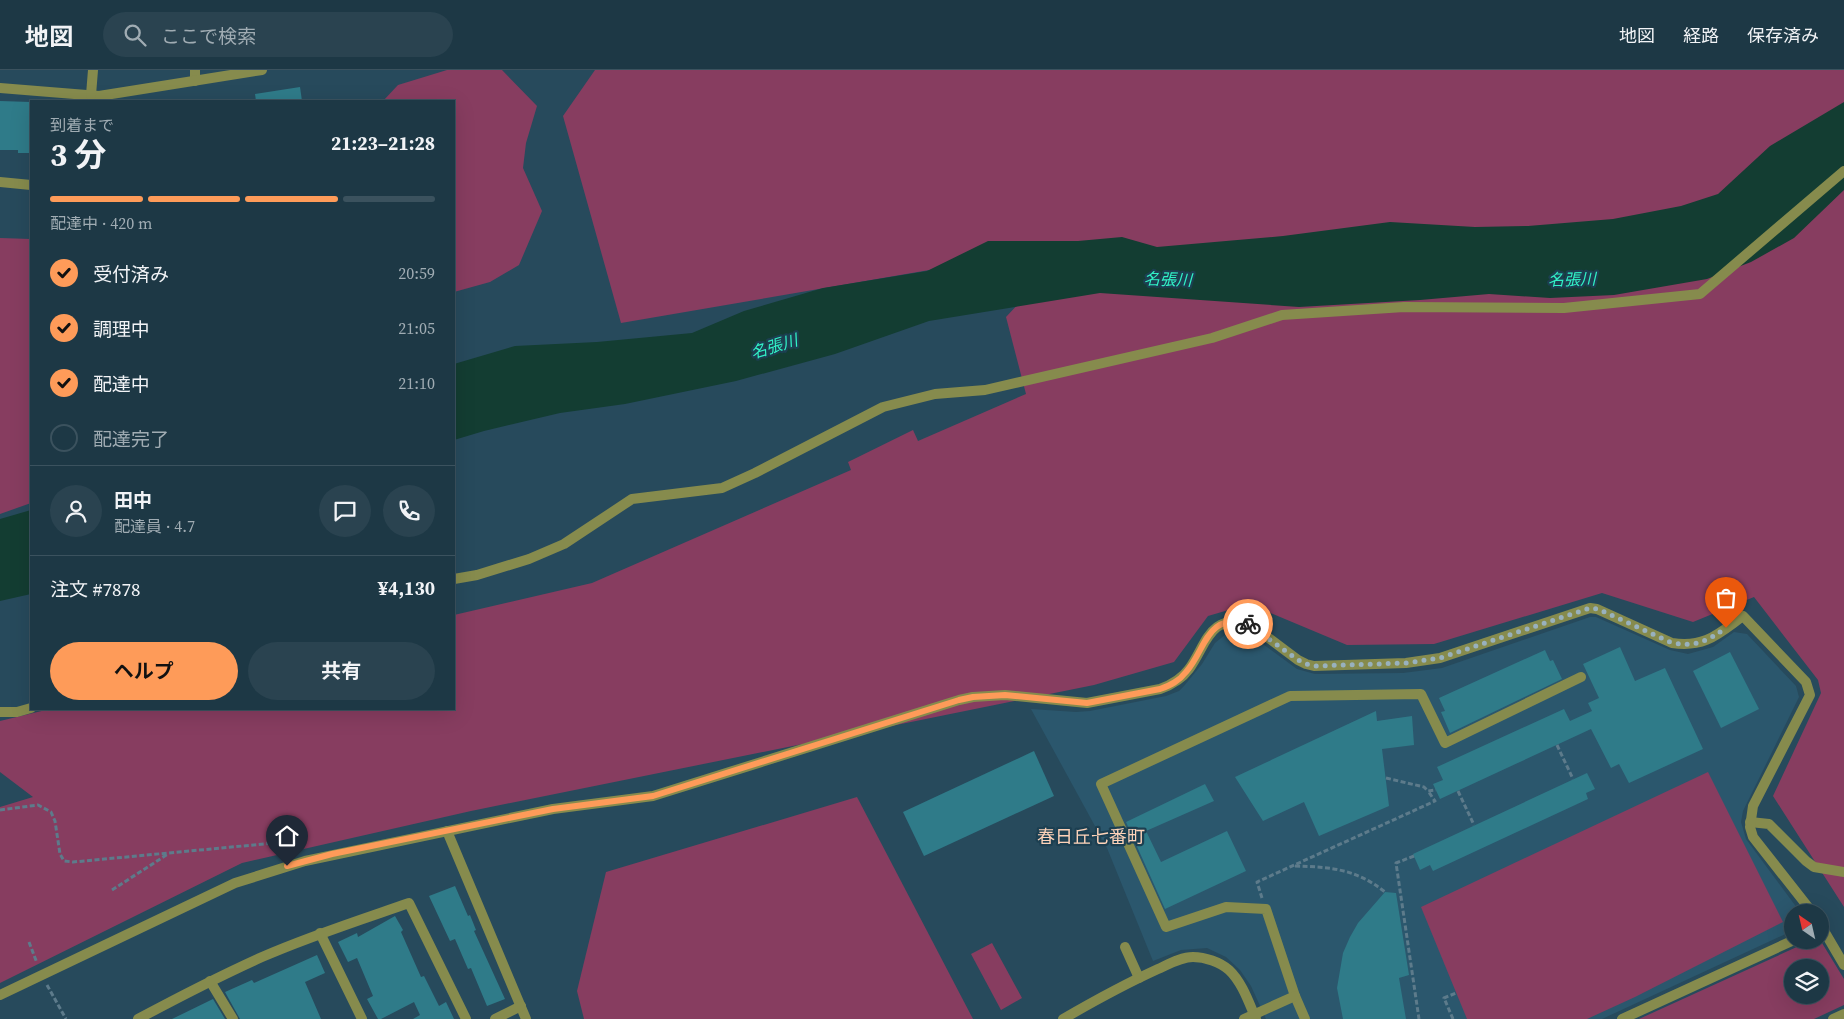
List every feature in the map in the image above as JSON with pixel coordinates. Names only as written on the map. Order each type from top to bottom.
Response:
[{"type":"street","points":[[93,70],[97,98]]},
{"type":"street","points":[[195,81],[196,70]]},
{"type":"street","points":[[0,88],[97,98],[262,70]]},
{"type":"street","points":[[455,579],[477,575],[529,560],[564,544],[632,498],[722,488],[756,473],[883,407],[935,394],[985,390],[1212,338],[1282,315],[1404,307],[1564,308],[1700,294],[1844,171]]},
{"type":"street","points":[[0,182],[30,184]]},
{"type":"street","points":[[0,995],[235,883],[305,861],[553,809],[653,796],[973,697],[1005,695],[1087,703],[1160,689],[1172,685],[1188,671],[1211,631],[1220,625],[1231,622],[1250,624],[1298,660],[1314,666],[1422,662],[1449,656],[1590,608],[1598,609],[1672,643],[1683,645],[1710,639],[1743,616],[1806,682],[1810,695],[1753,806],[1750,822],[1754,837],[1806,904]]},
{"type":"street","points":[[1305,1019],[1295,996],[1266,909],[1226,906],[1166,927],[1101,784],[1290,696],[1421,694],[1445,743],[1581,677]]},
{"type":"street","points":[[0,712],[17,712],[30,708]]},
{"type":"street","points":[[1750,822],[1769,824],[1799,855],[1814,867],[1844,872]]},
{"type":"street","points":[[447,831],[526,1019]]},
{"type":"street","points":[[138,1019],[210,981],[263,956],[410,903],[466,1019]]},
{"type":"street","points":[[320,934],[362,1019]]},
{"type":"street","points":[[1829,940],[1844,965]]},
{"type":"street","points":[[1622,1019],[1784,945]]},
{"type":"street","points":[[1124,947],[1138,978]]},
{"type":"street","points":[[1064,1019],[1138,978],[1182,958],[1193,957],[1205,958],[1227,968],[1234,975],[1255,1017]]},
{"type":"street","points":[[210,981],[233,1019]]},
{"type":"street","points":[[1244,1019],[1255,1017],[1295,996]]},
{"type":"street","points":[[495,1019],[521,1006]]},
{"type":"street","points":[[1832,1019],[1844,1014]]},
{"type":"path","points":[[1557,745],[1573,779]]},
{"type":"path","points":[[1266,909],[1257,882],[1435,800],[1424,787],[1386,778]]},
{"type":"path","points":[[1428,792],[1436,790]]},
{"type":"path","points":[[1458,791],[1474,825]]},
{"type":"path","points":[[0,810],[38,805],[51,812],[55,821],[60,854],[64,861],[73,862],[285,842],[305,861]]},
{"type":"path","points":[[112,890],[169,853]]},
{"type":"path","points":[[1414,856],[1396,863],[1419,1019]]},
{"type":"path","points":[[1292,866],[1327,866],[1352,873],[1372,882],[1385,892]]},
{"type":"path","points":[[1453,1019],[1444,998],[1456,993]]},
{"type":"shaded area","points":[[447,70],[502,70],[537,106],[526,143],[523,168],[542,211],[519,265],[490,282],[455,292],[455,100],[384,100],[398,85]]},
{"type":"shaded area","points":[[595,70],[1844,70],[1844,907],[1773,796],[1821,693],[1818,680],[1754,597],[1693,622],[1602,593],[1434,644],[1347,645],[1249,604],[1208,616],[1174,662],[1094,685],[471,811],[242,863],[0,983],[0,807],[33,797],[0,772],[0,721],[46,710],[455,710],[455,615],[592,583],[851,470],[848,462],[913,430],[918,441],[1026,394],[1006,317],[1077,242],[1052,249],[621,323],[563,116]]},
{"type":"shaded area","points":[[0,238],[30,239],[30,503],[0,514]]},
{"type":"shaded area","points":[[1590,617],[1596,617],[1670,650],[1688,654],[1713,647],[1734,632],[1747,634],[1796,686],[1799,697],[1743,811],[1741,822],[1746,839],[1794,904],[1784,904],[1784,935],[1602,1019],[1266,1019],[1251,986],[1240,970],[1226,957],[1207,948],[1181,950],[1153,961],[1107,848],[1031,709],[1090,711],[1166,696],[1179,691],[1202,664],[1215,643],[1226,634],[1248,633],[1297,669],[1315,674],[1403,673],[1442,668]]},
{"type":"shaded area","points":[[1708,772],[1783,922],[1635,997],[1587,1019],[1467,1019],[1421,907]]},
{"type":"shaded area","points":[[857,797],[973,1019],[584,1019],[577,991],[606,872]]},
{"type":"shaded area","points":[[992,943],[1022,998],[1001,1010],[971,954]]},
{"type":"shaded area","points":[[1792,949],[1826,949],[1844,979],[1844,1005],[1814,1019],[1639,1019]]},
{"type":"water","name":"名張川","points":[[1844,102],[1844,190],[1794,238],[1751,262],[1707,279],[1614,295],[1550,298],[1489,294],[1299,307],[1100,293],[929,321],[835,354],[736,381],[625,404],[560,413],[455,440],[455,364],[515,346],[597,342],[692,333],[744,311],[823,288],[927,271],[988,241],[1078,241],[1122,237],[1157,247],[1283,236],[1390,222],[1475,227],[1528,226],[1613,219],[1681,206],[1718,194],[1770,146]]},
{"type":"water","points":[[30,510],[30,594],[0,601],[0,519]]},
{"type":"building","points":[[300,87],[302,100],[256,100],[255,94]]},
{"type":"building","points":[[0,101],[30,102],[30,153],[18,153],[18,150],[0,150]]},
{"type":"building","points":[[1620,647],[1635,681],[1665,668],[1703,749],[1629,783],[1619,764],[1611,768],[1591,729],[1440,799],[1433,784],[1443,780],[1437,767],[1564,709],[1570,721],[1592,711],[1588,703],[1599,698],[1583,664]]},
{"type":"building","points":[[1545,650],[1550,661],[1553,660],[1562,679],[1450,733],[1441,712],[1445,711],[1439,698]]},
{"type":"building","points":[[1730,652],[1759,709],[1721,728],[1693,671]]},
{"type":"building","points":[[1376,711],[1377,721],[1412,716],[1414,745],[1382,749],[1389,806],[1319,836],[1304,802],[1263,821],[1235,777]]},
{"type":"building","points":[[1034,751],[1054,796],[924,856],[903,812]]},
{"type":"building","points":[[1587,773],[1595,789],[1586,793],[1588,799],[1433,871],[1430,865],[1420,870],[1413,854]]},
{"type":"building","points":[[1205,784],[1214,801],[1146,831],[1161,862],[1227,831],[1246,871],[1165,909],[1126,822]]},
{"type":"building","points":[[455,886],[468,916],[470,915],[476,930],[474,931],[505,999],[487,1006],[471,968],[468,969],[455,939],[450,941],[429,896]]},
{"type":"building","points":[[1385,892],[1396,893],[1409,975],[1399,978],[1406,1019],[1343,1019],[1337,988],[1343,953],[1358,923]]},
{"type":"building","points":[[395,916],[403,930],[401,932],[421,977],[424,976],[439,1006],[446,1002],[454,1019],[413,1019],[420,1015],[414,1002],[378,1019],[367,999],[373,996],[357,958],[348,962],[338,942],[357,933],[358,937]]},
{"type":"building","points":[[317,955],[325,973],[305,982],[321,1019],[240,1019],[225,992],[252,980],[254,983]]},
{"type":"building","points":[[213,999],[225,1019],[172,1019]]},
{"type":"way so far","points":[[1248,624],[1298,660],[1314,666],[1422,662],[1475,648],[1590,608],[1598,609],[1672,643],[1683,645],[1710,639],[1726,628]]},
{"type":"district","name":"春日丘七番町","points":[[1091,837]]},
{"type":"route","points":[[287,866],[332,854],[553,809],[653,796],[880,724],[973,697],[1005,695],[1087,703],[1160,689],[1172,685],[1188,671],[1204,640],[1211,631],[1220,625],[1231,622],[1248,624]]}]
